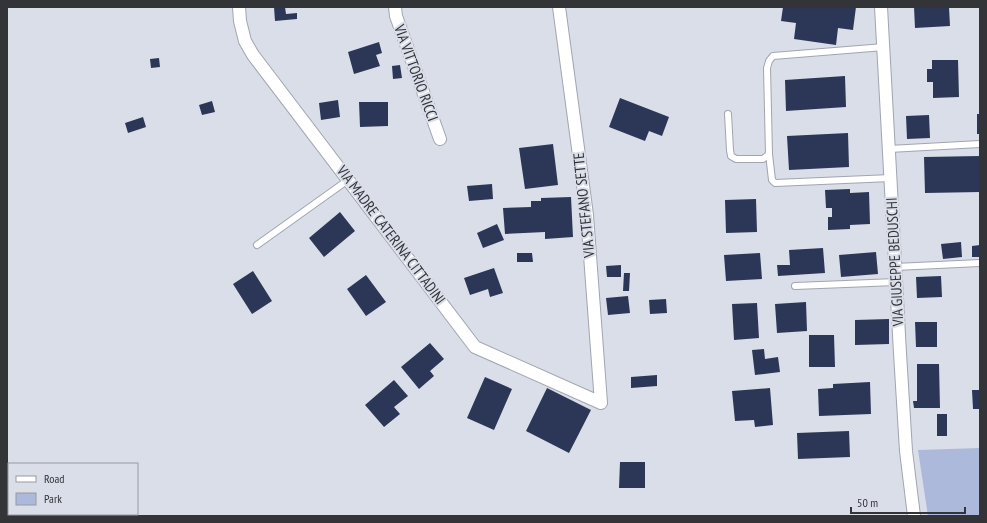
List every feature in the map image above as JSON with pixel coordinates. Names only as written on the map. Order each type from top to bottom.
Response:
[{"type":"street","name":"VIA MADRE CATERINA CITTADINI","points":[[239,7],[240,21],[245,42],[253,55],[475,347],[601,403]]},
{"type":"street","name":"VIA VITTORIO RICCI","points":[[395,7],[396,16],[440,139]]},
{"type":"street","name":"VIA STEFANO SETTE","points":[[559,7],[587,215],[601,403]]},
{"type":"street","name":"VIA GIUSEPPE BEDUSCHI","points":[[882,7],[906,451],[914,516]]},
{"type":"lane","points":[[884,47],[773,56],[769,61],[767,68],[769,154],[772,180],[775,183],[891,178]]},
{"type":"lane","points":[[728,114],[731,156],[736,159],[764,159],[769,154]]},
{"type":"lane","points":[[889,149],[980,144]]},
{"type":"lane","points":[[257,245],[348,180]]},
{"type":"lane","points":[[896,267],[980,264]]},
{"type":"lane","points":[[795,286],[896,282]]},
{"type":"green space","points":[[980,448],[980,516],[928,516],[918,450]]},
{"type":"building","points":[[274,7],[285,7],[286,14],[297,13],[297,19],[275,21]]},
{"type":"building","points":[[783,7],[856,7],[853,30],[838,28],[836,45],[794,39],[796,23],[781,21]]},
{"type":"building","points":[[914,7],[949,7],[950,26],[915,28]]},
{"type":"building","points":[[379,42],[382,53],[376,55],[380,66],[354,74],[348,52]]},
{"type":"building","points":[[159,58],[160,67],[151,68],[150,59]]},
{"type":"building","points":[[932,60],[958,60],[959,97],[933,98],[933,82],[927,82],[927,69],[932,69]]},
{"type":"building","points":[[400,65],[402,78],[393,79],[392,66]]},
{"type":"building","points":[[845,76],[846,107],[786,111],[785,80]]},
{"type":"building","points":[[620,98],[669,117],[662,136],[649,131],[645,141],[609,127]]},
{"type":"building","points":[[338,100],[340,117],[321,120],[319,103]]},
{"type":"building","points":[[212,101],[215,112],[202,115],[199,105]]},
{"type":"building","points":[[359,102],[388,102],[388,126],[360,127]]},
{"type":"building","points":[[977,114],[980,114],[980,134],[977,134]]},
{"type":"building","points":[[929,115],[930,138],[907,139],[906,116]]},
{"type":"building","points":[[143,117],[146,127],[128,133],[125,123]]},
{"type":"building","points":[[848,133],[849,167],[789,170],[787,136]]},
{"type":"building","points":[[553,144],[558,185],[525,189],[519,148]]},
{"type":"building","points":[[980,156],[980,192],[925,193],[924,157]]},
{"type":"building","points":[[492,184],[493,199],[469,201],[467,186]]},
{"type":"building","points":[[850,189],[850,193],[869,192],[870,224],[850,225],[850,229],[828,230],[828,217],[832,217],[832,208],[826,208],[825,190]]},
{"type":"building","points":[[571,197],[573,237],[545,239],[545,232],[505,234],[503,208],[531,207],[531,201],[541,201],[541,198]]},
{"type":"building","points":[[756,199],[757,232],[726,233],[725,200]]},
{"type":"building","points":[[340,212],[355,231],[324,257],[309,238]]},
{"type":"building","points":[[497,224],[504,240],[483,248],[477,233]]},
{"type":"building","points":[[961,242],[962,257],[943,259],[941,244]]},
{"type":"building","points":[[980,245],[980,257],[972,257],[972,246]]},
{"type":"building","points":[[823,248],[825,273],[778,276],[777,265],[790,265],[789,250]]},
{"type":"building","points":[[876,252],[878,274],[841,277],[839,255]]},
{"type":"building","points":[[517,253],[532,253],[533,262],[517,262]]},
{"type":"building","points":[[760,253],[762,279],[726,281],[724,255]]},
{"type":"building","points":[[621,265],[621,277],[607,277],[606,266]]},
{"type":"building","points":[[494,268],[503,293],[490,297],[488,289],[470,295],[464,278]]},
{"type":"building","points":[[253,271],[272,301],[252,314],[233,284]]},
{"type":"building","points":[[624,273],[630,273],[629,291],[623,291]]},
{"type":"building","points":[[366,275],[386,302],[366,316],[347,289]]},
{"type":"building","points":[[941,276],[942,297],[917,298],[916,277]]},
{"type":"building","points":[[628,296],[630,313],[608,315],[606,298]]},
{"type":"building","points":[[666,299],[667,313],[650,314],[649,300]]},
{"type":"building","points":[[806,302],[807,331],[777,333],[775,304]]},
{"type":"building","points":[[757,303],[759,338],[734,340],[732,304]]},
{"type":"building","points":[[889,319],[889,344],[855,345],[855,320]]},
{"type":"building","points":[[915,322],[937,322],[937,347],[916,347]]},
{"type":"building","points":[[809,335],[834,335],[835,367],[809,367]]},
{"type":"building","points":[[430,343],[444,359],[430,371],[434,376],[419,389],[401,367]]},
{"type":"building","points":[[764,349],[765,359],[778,357],[780,372],[755,375],[752,350]]},
{"type":"building","points":[[917,364],[939,364],[940,408],[914,408],[913,401],[917,401]]},
{"type":"building","points":[[657,375],[657,386],[631,388],[631,377]]},
{"type":"building","points":[[485,377],[512,389],[494,430],[467,418]]},
{"type":"building","points":[[394,380],[408,396],[394,407],[400,414],[384,427],[365,405]]},
{"type":"building","points":[[870,382],[871,414],[819,416],[818,389],[833,388],[833,384]]},
{"type":"building","points":[[547,388],[591,410],[569,453],[526,431]]},
{"type":"building","points":[[770,388],[773,425],[755,427],[754,420],[735,421],[732,391]]},
{"type":"building","points":[[972,390],[980,390],[980,409],[973,409]]},
{"type":"building","points":[[937,414],[947,414],[947,436],[937,436]]},
{"type":"building","points":[[849,431],[850,457],[798,459],[797,433]]},
{"type":"building","points":[[620,462],[645,462],[645,488],[619,488]]}]
